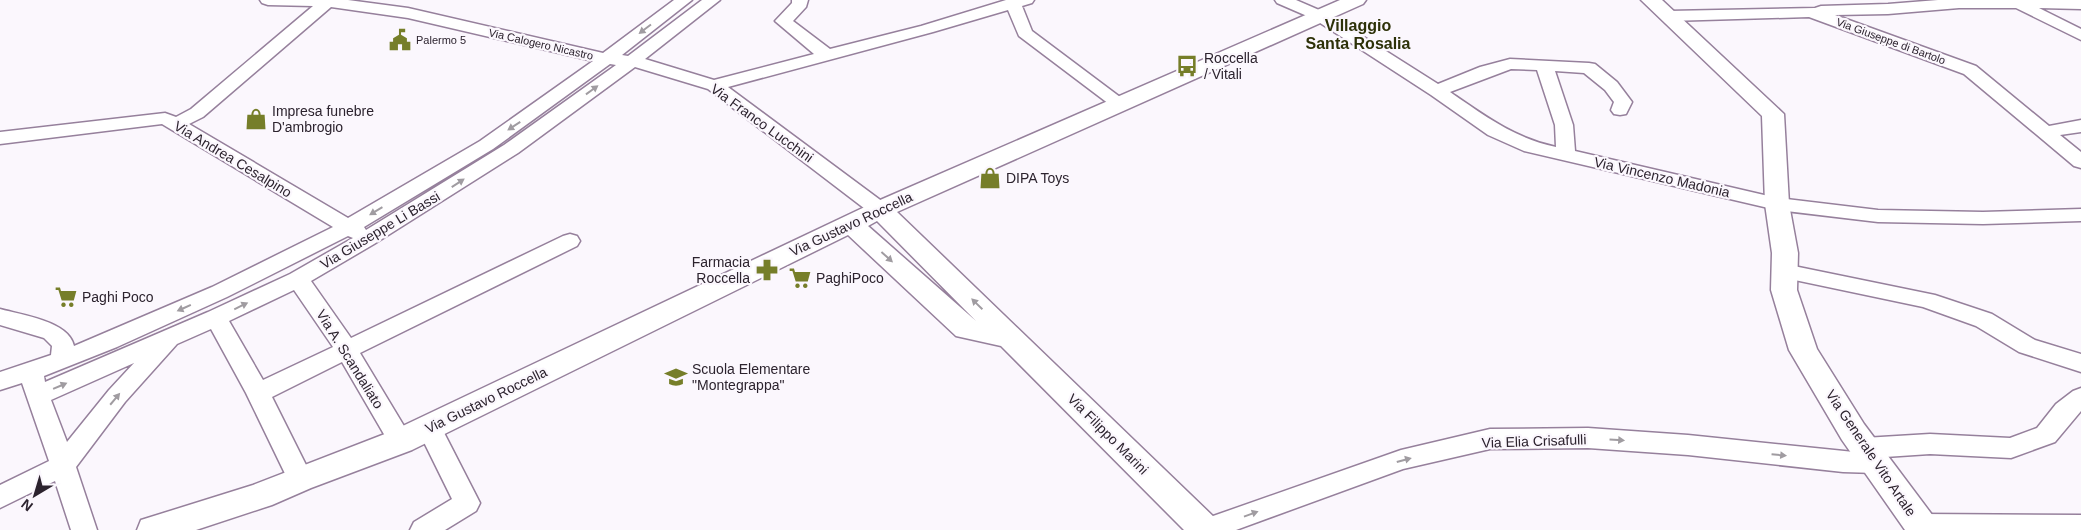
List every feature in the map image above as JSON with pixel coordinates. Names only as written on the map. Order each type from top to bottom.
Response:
[{"type":"street","name":"Via Calogero Nicastro","points":[[268,0],[329,1],[408,13],[606,59],[632,61]]},
{"type":"street","name":"Via Giuseppe Li Bassi","points":[[34,384],[63,360],[234,286],[349,228],[491,141],[528,116],[684,0]]},
{"type":"street","name":"Via Giuseppe Li Bassi","points":[[0,382],[34,384],[171,338],[298,278],[367,239],[511,149],[712,0]]},
{"type":"street","points":[[800,0],[800,4],[783,21],[826,55]]},
{"type":"street","name":"Via Vincenzo Madonia","points":[[1284,0],[1320,16],[1437,91],[1495,131],[1531,147],[1777,204],[1878,216],[1984,218],[2081,215]]},
{"type":"street","name":"Via Gustavo Roccella","points":[[153,530],[261,496],[300,479],[401,441],[880,210],[1356,0]]},
{"type":"street","name":"Via Generale Vito Artale","points":[[1652,0],[1772,114],[1777,204],[1785,253],[1784,290],[1803,350],[1870,456],[1922,528]]},
{"type":"street","points":[[174,124],[197,113],[329,1]]},
{"type":"street","points":[[714,85],[1018,2],[1025,32],[1119,103]]},
{"type":"street","points":[[1810,12],[1888,9],[1959,3],[2081,4]]},
{"type":"street","points":[[2017,4],[2081,35]]},
{"type":"street","name":"Via Giuseppe di Bartolo","points":[[1668,16],[1810,12],[1970,70],[2081,162]]},
{"type":"street","name":"Via Franco Lucchini","points":[[632,61],[714,85],[880,210]]},
{"type":"street","points":[[1437,91],[1486,71],[1510,64],[1589,68],[1611,86],[1623,102],[1620,110]]},
{"type":"street","points":[[1544,65],[1564,124],[1566,156]]},
{"type":"street","name":"Via Andrea Cesalpino","points":[[0,138],[165,118],[367,239]]},
{"type":"street","points":[[2046,132],[2081,126]]},
{"type":"street","name":"Via Filippo Marini","points":[[880,210],[1205,530]]},
{"type":"street","points":[[851,224],[966,329],[1012,338]]},
{"type":"street","points":[[258,393],[570,241]]},
{"type":"street","points":[[1784,271],[1927,300],[1984,320],[2027,346],[2081,363]]},
{"type":"street","name":"Via A. Scandaliato","points":[[298,278],[347,350],[401,441]]},
{"type":"street","points":[[0,317],[52,332],[63,344],[63,360]]},
{"type":"street","points":[[216,318],[258,393],[300,479]]},
{"type":"street","points":[[0,497],[63,465],[117,396],[171,338]]},
{"type":"street","points":[[34,384],[84,530]]},
{"type":"street","name":"Via Elia Crisafulli","points":[[1205,530],[1401,460],[1490,440],[1588,438],[1688,445],[1843,462],[1930,444],[2010,448],[2046,435],[2065,411],[2081,397]]},
{"type":"street","points":[[423,530],[467,503],[429,428]]},
{"type":"street","points":[[1922,528],[2081,526]]},
{"type":"place","name":"Palermo 5","points":[[400,40]]},
{"type":"place","name":"Roccella / Vitali","points":[[1187,66]]},
{"type":"place","name":"Impresa funebre D'ambrogio","points":[[256,119]]},
{"type":"place","name":"DIPA Toys","points":[[990,178]]},
{"type":"place","name":"Farmacia Roccella","points":[[767,270]]},
{"type":"place","name":"PaghiPoco","points":[[800,278]]},
{"type":"place","name":"Paghi Poco","points":[[66,297]]},
{"type":"place","name":"Scuola Elementare \"Montegrappa\"","points":[[676,377]]},
{"type":"district","name":"Villaggio Santa Rosalia","points":[[1358,34]]}]
